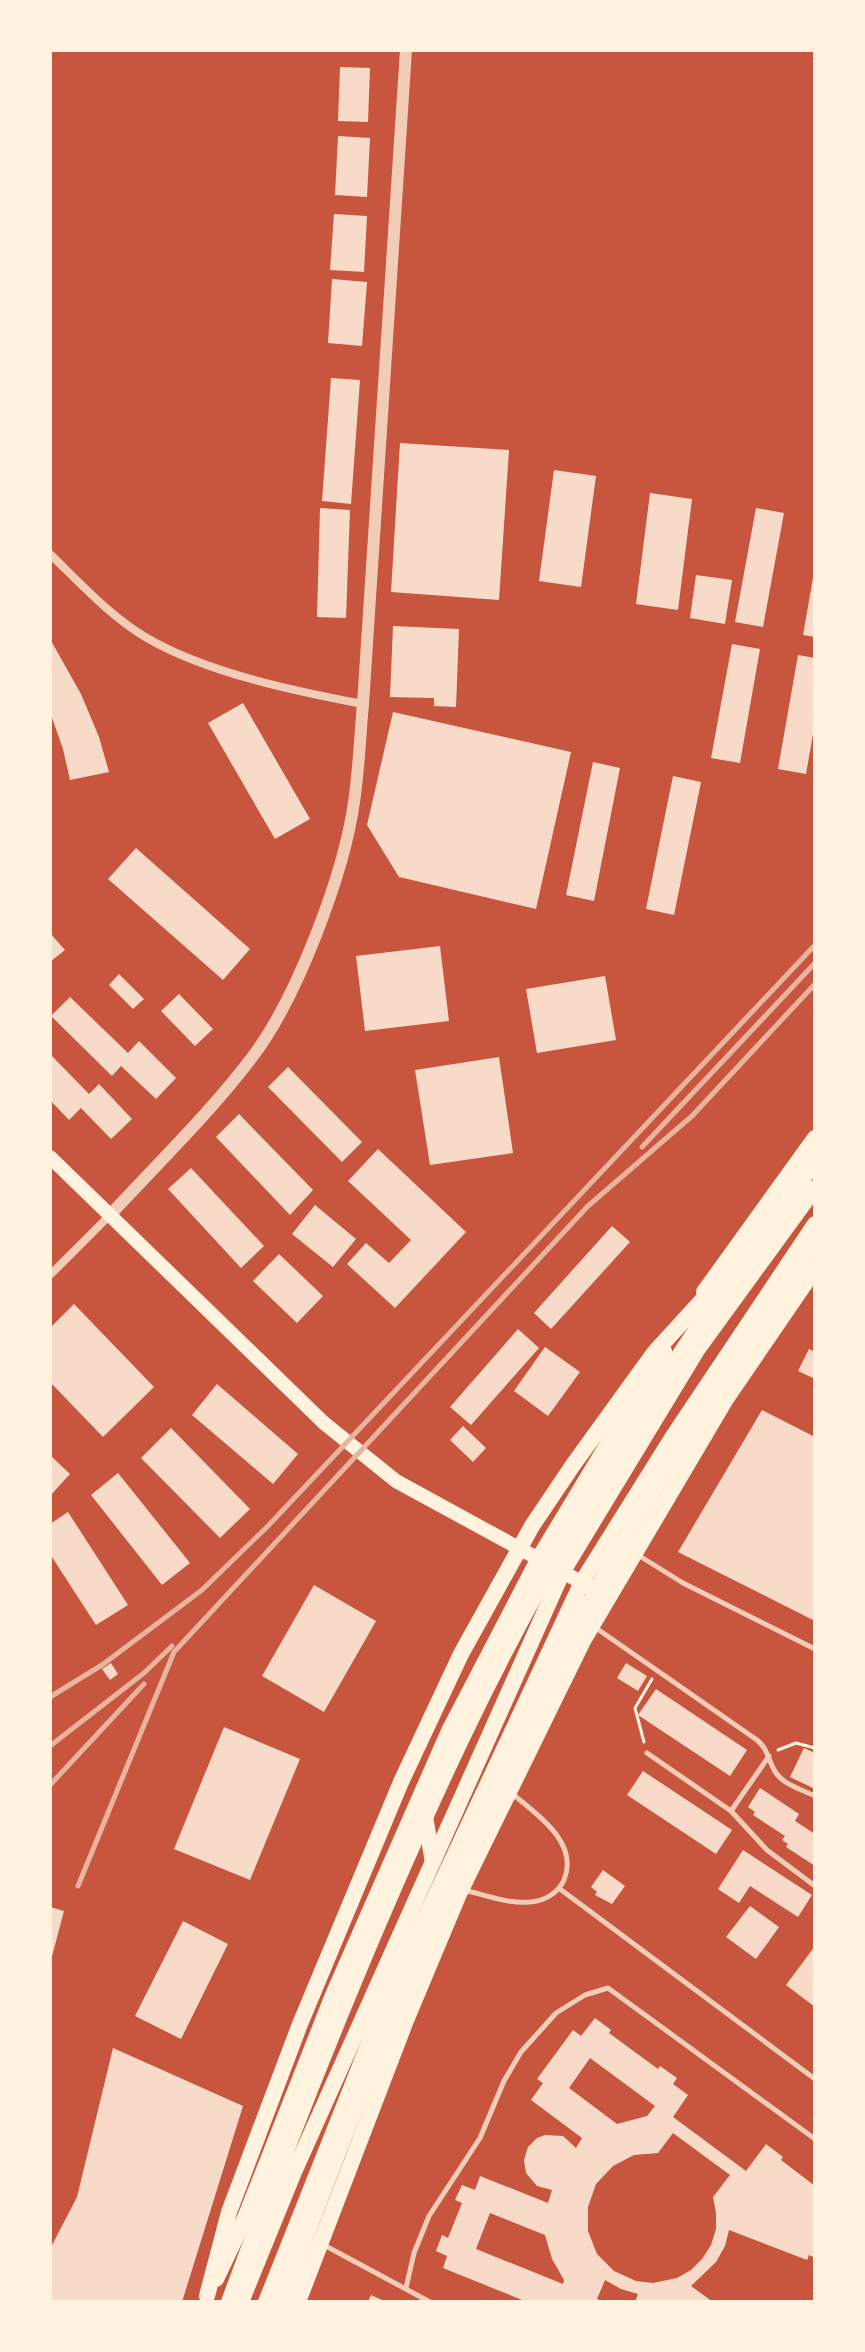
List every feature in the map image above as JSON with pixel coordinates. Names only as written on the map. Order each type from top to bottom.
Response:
[{"type":"main road","points":[[206,2299],[245,2218],[384,1875],[449,1731],[539,1558],[660,1357],[741,1237],[815,1138]]},
{"type":"main road","points":[[50,1157],[313,1414],[396,1481],[608,1597]]},
{"type":"main road","points":[[229,2302],[345,2000],[462,1738],[527,1610],[598,1485],[673,1365],[752,1246],[815,1162]]},
{"type":"main road","points":[[266,2302],[440,1865],[563,1571],[697,1350],[815,1188]]},
{"type":"main road","points":[[241,2302],[294,2172],[440,1865],[582,1582],[815,1224]]},
{"type":"main road","points":[[282,2302],[392,2017],[446,1888],[506,1759],[571,1634],[641,1511],[714,1391],[815,1245]]},
{"type":"main road","points":[[206,2299],[229,2212],[300,2024],[378,1835],[430,1719],[494,1591],[546,1505],[654,1353],[752,1246]]},
{"type":"main road","points":[[298,2302],[405,2023],[452,1912],[591,1626],[726,1399],[815,1269]]},
{"type":"main road","points":[[718,1369],[761,1347]]},
{"type":"main road","points":[[421,1798],[452,1912]]},
{"type":"street","points":[[50,1275],[221,1096],[255,1053],[302,968],[338,869],[354,804],[363,704],[406,50]]},
{"type":"street","points":[[50,554],[105,606],[147,638],[201,663],[311,694],[363,704]]},
{"type":"lane","points":[[634,1553],[683,1583],[815,1649]]},
{"type":"lane","points":[[591,1626],[757,1740],[769,1755],[782,1781],[815,1796]]},
{"type":"lane","points":[[647,1753],[731,1811],[767,1850],[815,1886]]},
{"type":"lane","points":[[731,1811],[769,1755]]},
{"type":"lane","points":[[462,1890],[533,1903],[548,1898],[560,1889],[567,1872],[561,1840],[550,1826],[510,1792]]},
{"type":"lane","points":[[560,1889],[815,2079]]},
{"type":"lane","points":[[406,2288],[414,2253],[429,2216],[480,2138],[517,2059],[544,2024],[585,1995],[608,1988],[815,2139]]},
{"type":"lane","points":[[320,2243],[430,2302]]},
{"type":"path","points":[[647,1753],[635,1708],[657,1670]]},
{"type":"path","points":[[769,1755],[796,1743],[815,1748]]},
{"type":"building","points":[[340,67],[370,68],[368,122],[338,121]]},
{"type":"building","points":[[338,136],[370,138],[367,197],[335,195]]},
{"type":"building","points":[[334,214],[367,216],[364,272],[330,270]]},
{"type":"building","points":[[332,279],[367,282],[362,346],[328,343]]},
{"type":"building","points":[[331,378],[360,380],[351,504],[322,501]]},
{"type":"building","points":[[400,443],[509,450],[499,600],[391,592]]},
{"type":"building","points":[[554,470],[596,476],[581,587],[539,581]]},
{"type":"building","points":[[650,493],[692,499],[678,610],[636,604]]},
{"type":"building","points":[[320,508],[350,510],[346,618],[317,617]]},
{"type":"building","points":[[756,508],[784,513],[763,627],[735,622]]},
{"type":"building","points":[[696,575],[732,580],[725,624],[690,618]]},
{"type":"building","points":[[815,578],[815,637],[803,635]]},
{"type":"building","points":[[393,626],[459,629],[456,707],[434,706],[434,698],[390,697]]},
{"type":"building","points":[[50,639],[81,694],[99,737],[109,772],[70,780],[50,712]]},
{"type":"building","points":[[732,644],[760,649],[740,763],[711,758]]},
{"type":"building","points":[[798,655],[815,658],[815,723],[806,774],[778,769]]},
{"type":"building","points":[[243,703],[310,819],[275,839],[208,723]]},
{"type":"building","points":[[393,712],[571,752],[536,909],[399,877],[367,825]]},
{"type":"building","points":[[593,762],[620,768],[594,901],[566,895]]},
{"type":"building","points":[[673,776],[701,782],[674,915],[646,909]]},
{"type":"building","points":[[136,848],[250,949],[223,980],[108,879]]},
{"type":"building","points":[[50,933],[65,950],[50,962]]},
{"type":"building","points":[[440,946],[449,1021],[365,1031],[356,956]]},
{"type":"building","points":[[119,974],[144,999],[133,1009],[109,985]]},
{"type":"building","points":[[605,976],[616,1040],[537,1053],[526,989]]},
{"type":"building","points":[[179,994],[213,1029],[195,1046],[161,1011]]},
{"type":"building","points":[[70,997],[128,1053],[139,1041],[176,1078],[156,1099],[121,1066],[112,1076],[51,1016]]},
{"type":"building","points":[[50,1054],[89,1094],[99,1084],[132,1119],[111,1139],[81,1108],[69,1120],[50,1100]]},
{"type":"building","points":[[499,1057],[513,1153],[430,1165],[415,1070]]},
{"type":"building","points":[[288,1067],[362,1142],[342,1162],[268,1087]]},
{"type":"building","points":[[239,1114],[313,1190],[290,1215],[216,1137]]},
{"type":"building","points":[[378,1149],[466,1232],[395,1308],[347,1264],[366,1243],[389,1263],[411,1240],[348,1181]]},
{"type":"building","points":[[191,1168],[264,1246],[241,1268],[168,1189]]},
{"type":"building","points":[[315,1205],[356,1239],[333,1267],[292,1234]]},
{"type":"building","points":[[612,1226],[630,1242],[551,1329],[534,1313]]},
{"type":"building","points":[[279,1254],[323,1296],[297,1323],[253,1281]]},
{"type":"building","points":[[74,1304],[154,1387],[103,1437],[50,1382],[50,1328]]},
{"type":"building","points":[[518,1329],[539,1348],[471,1425],[450,1407]]},
{"type":"building","points":[[545,1347],[580,1372],[548,1416],[514,1391]]},
{"type":"building","points":[[809,1349],[815,1352],[815,1379],[798,1371]]},
{"type":"building","points":[[217,1384],[298,1454],[273,1484],[192,1415]]},
{"type":"building","points":[[762,1410],[815,1437],[815,1621],[678,1552]]},
{"type":"building","points":[[463,1426],[486,1448],[473,1462],[450,1440]]},
{"type":"building","points":[[171,1428],[250,1509],[220,1538],[141,1458]]},
{"type":"building","points":[[50,1455],[70,1474],[50,1496]]},
{"type":"building","points":[[118,1473],[190,1563],[162,1585],[91,1495]]},
{"type":"building","points":[[68,1512],[128,1605],[96,1625],[50,1554],[50,1524]]},
{"type":"building","points":[[314,1585],[376,1621],[324,1712],[262,1676]]},
{"type":"building","points":[[111,1663],[118,1674],[110,1680],[102,1669]]},
{"type":"building","points":[[626,1663],[647,1676],[638,1691],[617,1678]]},
{"type":"building","points":[[656,1689],[747,1750],[730,1776],[638,1715]]},
{"type":"building","points":[[224,1727],[300,1759],[250,1880],[174,1849]]},
{"type":"building","points":[[804,1748],[815,1753],[815,1789],[790,1777]]},
{"type":"building","points":[[643,1771],[732,1830],[716,1854],[627,1795]]},
{"type":"building","points":[[760,1788],[799,1814],[795,1821],[815,1834],[815,1866],[786,1847],[788,1844],[782,1840],[785,1836],[753,1815],[755,1812],[748,1807]]},
{"type":"building","points":[[743,1850],[812,1895],[798,1917],[750,1886],[739,1903],[718,1889]]},
{"type":"building","points":[[603,1870],[625,1886],[612,1904],[595,1895],[597,1892],[591,1887]]},
{"type":"building","points":[[750,1906],[779,1927],[756,1959],[726,1937]]},
{"type":"building","points":[[50,1907],[64,1911],[51,1960],[50,1960]]},
{"type":"building","points":[[183,1921],[228,1944],[181,2039],[135,2016]]},
{"type":"building","points":[[815,1946],[815,2007],[786,1985]]},
{"type":"building","points":[[595,2018],[611,2030],[609,2033],[658,2069],[660,2066],[677,2078],[673,2084],[688,2095],[673,2117],[746,2171],[766,2144],[815,2186],[815,2258],[809,2255],[807,2260],[729,2230],[716,2262],[691,2286],[713,2302],[635,2302],[638,2294],[605,2280],[597,2299],[604,2302],[527,2302],[443,2268],[447,2256],[436,2251],[442,2235],[448,2238],[462,2203],[455,2200],[462,2185],[475,2190],[480,2176],[548,2203],[552,2190],[537,2186],[526,2173],[524,2160],[528,2147],[545,2135],[563,2136],[576,2148],[582,2138],[531,2100],[543,2083],[537,2079],[573,2030],[581,2036]],"holes":[[[590,2058],[655,2106],[647,2116],[617,2124],[569,2088]],[[673,2133],[730,2175],[713,2197],[716,2229],[702,2259],[677,2278],[653,2283],[636,2281],[614,2271],[597,2254],[588,2231],[588,2207],[596,2184],[613,2166],[634,2155],[658,2153]],[[490,2213],[545,2235],[563,2284],[476,2249]]]},
{"type":"building","points":[[113,2048],[243,2106],[182,2302],[50,2302],[50,2249],[77,2197]]},
{"type":"building","points":[[371,2295],[382,2300],[382,2302],[368,2302]]},
{"type":"railway","points":[[50,1697],[102,1665],[202,1590],[268,1526],[815,945]]},
{"type":"railway","points":[[642,1147],[815,963]]},
{"type":"railway","points":[[78,1886],[174,1652],[588,1206],[692,1116],[815,984]]},
{"type":"railway","points":[[50,1746],[144,1673],[172,1646]]},
{"type":"railway","points":[[50,1785],[144,1684]]}]
